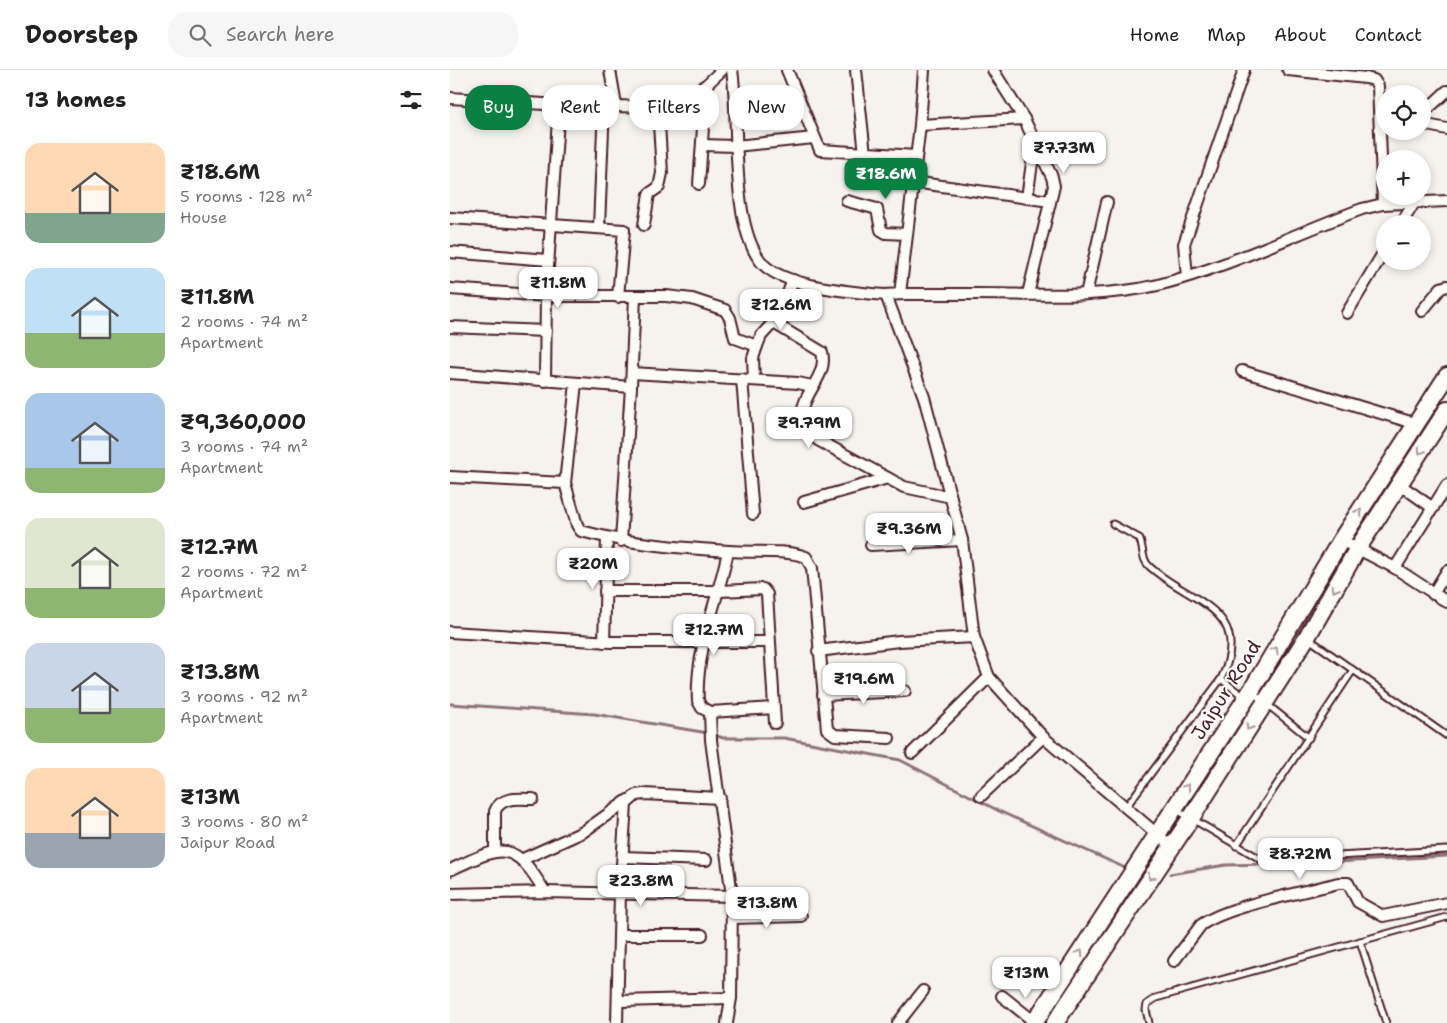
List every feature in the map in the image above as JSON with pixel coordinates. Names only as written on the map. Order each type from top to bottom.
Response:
[{"type":"main road","name":"Jaipur Road","points":[[1035,1023],[1248,694],[1341,540],[1447,376]]},
{"type":"main road","name":"Jaipur Road","points":[[1055,1023],[1191,818],[1307,637],[1358,548],[1447,410]]},
{"type":"street","points":[[610,70],[612,85]]},
{"type":"street","points":[[706,85],[722,70]]},
{"type":"street","points":[[732,70],[736,92],[735,146],[742,204],[749,236],[762,263],[778,274],[821,287],[886,295],[1086,294],[1156,285],[1187,276],[1354,212],[1378,205]]},
{"type":"street","points":[[787,70],[820,150],[916,156]]},
{"type":"street","points":[[856,70],[865,154]]},
{"type":"street","points":[[900,294],[920,125],[924,70]]},
{"type":"street","points":[[993,70],[1024,120],[1052,177],[1054,186],[1028,294]]},
{"type":"street","points":[[1187,276],[1184,244],[1244,70]]},
{"type":"street","points":[[1288,70],[1374,80],[1377,85]]},
{"type":"street","points":[[1431,106],[1447,91]]},
{"type":"street","points":[[450,98],[542,104]]},
{"type":"street","points":[[920,125],[1024,120]]},
{"type":"street","points":[[1431,126],[1447,129]]},
{"type":"street","points":[[545,381],[546,296],[557,130]]},
{"type":"street","points":[[600,227],[603,130]]},
{"type":"street","points":[[644,225],[649,194],[659,187],[662,173],[659,130]]},
{"type":"street","points":[[699,184],[703,130]]},
{"type":"street","points":[[702,145],[735,146],[814,138]]},
{"type":"street","points":[[1027,198],[1035,142]]},
{"type":"street","points":[[913,182],[1050,201]]},
{"type":"street","points":[[847,201],[877,209],[881,230],[886,233],[907,234]]},
{"type":"street","points":[[1431,202],[1447,201]]},
{"type":"street","points":[[1086,294],[1106,202]]},
{"type":"street","points":[[450,218],[624,230],[618,297]]},
{"type":"street","points":[[450,252],[548,260]]},
{"type":"street","points":[[1346,313],[1376,265]]},
{"type":"street","points":[[754,380],[754,358],[757,346],[772,322],[779,316],[793,280]]},
{"type":"street","points":[[1422,311],[1441,288],[1447,286]]},
{"type":"street","points":[[450,289],[546,296],[666,296],[713,304],[728,313],[735,338],[757,346]]},
{"type":"street","points":[[886,295],[924,397],[950,497],[954,540],[974,637],[989,677],[1043,737],[1171,846]]},
{"type":"street","points":[[621,541],[632,387],[635,297]]},
{"type":"street","points":[[772,322],[822,352],[823,364],[803,405],[802,414],[809,433],[818,440],[912,489],[950,497]]},
{"type":"street","points":[[450,327],[546,332]]},
{"type":"street","points":[[1242,371],[1417,424]]},
{"type":"street","points":[[450,373],[632,387]]},
{"type":"street","points":[[632,373],[798,383],[812,386]]},
{"type":"street","points":[[742,379],[753,514]]},
{"type":"street","points":[[576,383],[566,483],[577,525],[581,531],[621,541],[728,551],[792,554],[806,557],[812,568],[818,651],[827,729],[830,734],[889,738]]},
{"type":"street","points":[[450,477],[566,483]]},
{"type":"street","points":[[804,502],[888,478]]},
{"type":"street","points":[[1399,484],[1433,508]]},
{"type":"street","points":[[1395,568],[1447,486]]},
{"type":"street","points":[[604,642],[607,538]]},
{"type":"street","points":[[871,545],[954,540]]},
{"type":"street","points":[[1341,540],[1395,568],[1447,602]]},
{"type":"street","points":[[728,551],[720,591],[703,642],[698,701],[702,708],[710,712],[774,708]]},
{"type":"street","points":[[1433,594],[1447,571]]},
{"type":"street","points":[[605,591],[763,589],[767,594],[775,723]]},
{"type":"street","points":[[450,632],[604,642],[769,642]]},
{"type":"street","points":[[818,651],[899,641],[974,637]]},
{"type":"street","points":[[912,753],[989,677]]},
{"type":"street","points":[[823,694],[905,691]]},
{"type":"street","points":[[710,712],[711,740],[732,896],[731,998],[728,1023]]},
{"type":"street","points":[[981,796],[1043,737]]},
{"type":"street","points":[[523,859],[583,832],[636,795],[720,798]]},
{"type":"street","points":[[495,852],[495,811],[497,806],[509,800],[533,799]]},
{"type":"street","points":[[618,1023],[620,1001],[620,894],[626,804],[630,799]]},
{"type":"street","points":[[450,870],[495,852],[514,854],[523,859],[530,867],[545,892]]},
{"type":"street","points":[[623,857],[706,860]]},
{"type":"street","points":[[1174,961],[1201,925],[1207,920],[1235,910],[1338,883],[1348,883],[1358,902],[1383,916],[1447,903]]},
{"type":"street","points":[[450,894],[545,892],[732,896]]},
{"type":"street","points":[[732,918],[801,916]]},
{"type":"street","points":[[620,935],[702,935]]},
{"type":"street","points":[[898,1023],[923,991]]},
{"type":"street","points":[[1002,996],[1035,1023]]},
{"type":"street","points":[[620,1001],[731,998]]},
{"type":"lane","points":[[1113,524],[1139,538],[1148,565],[1223,619],[1228,635],[1230,652],[1227,666],[1221,679],[1125,808]]},
{"type":"lane","points":[[1307,637],[1447,736]]},
{"type":"lane","points":[[1236,846],[1353,670]]},
{"type":"lane","points":[[1221,679],[1265,702],[1308,738]]},
{"type":"lane","points":[[1173,808],[1262,860],[1447,850]]},
{"type":"lane","points":[[1149,1023],[1146,1010],[1147,1004],[1156,998],[1447,917]]},
{"type":"lane","points":[[1360,941],[1386,1023]]},
{"type":"waterway","points":[[450,704],[594,714],[708,733]]},
{"type":"waterway","points":[[714,735],[723,738],[784,738],[900,760],[999,811],[1123,867]]},
{"type":"waterway","points":[[1170,874],[1226,865],[1318,863],[1447,856]]}]
